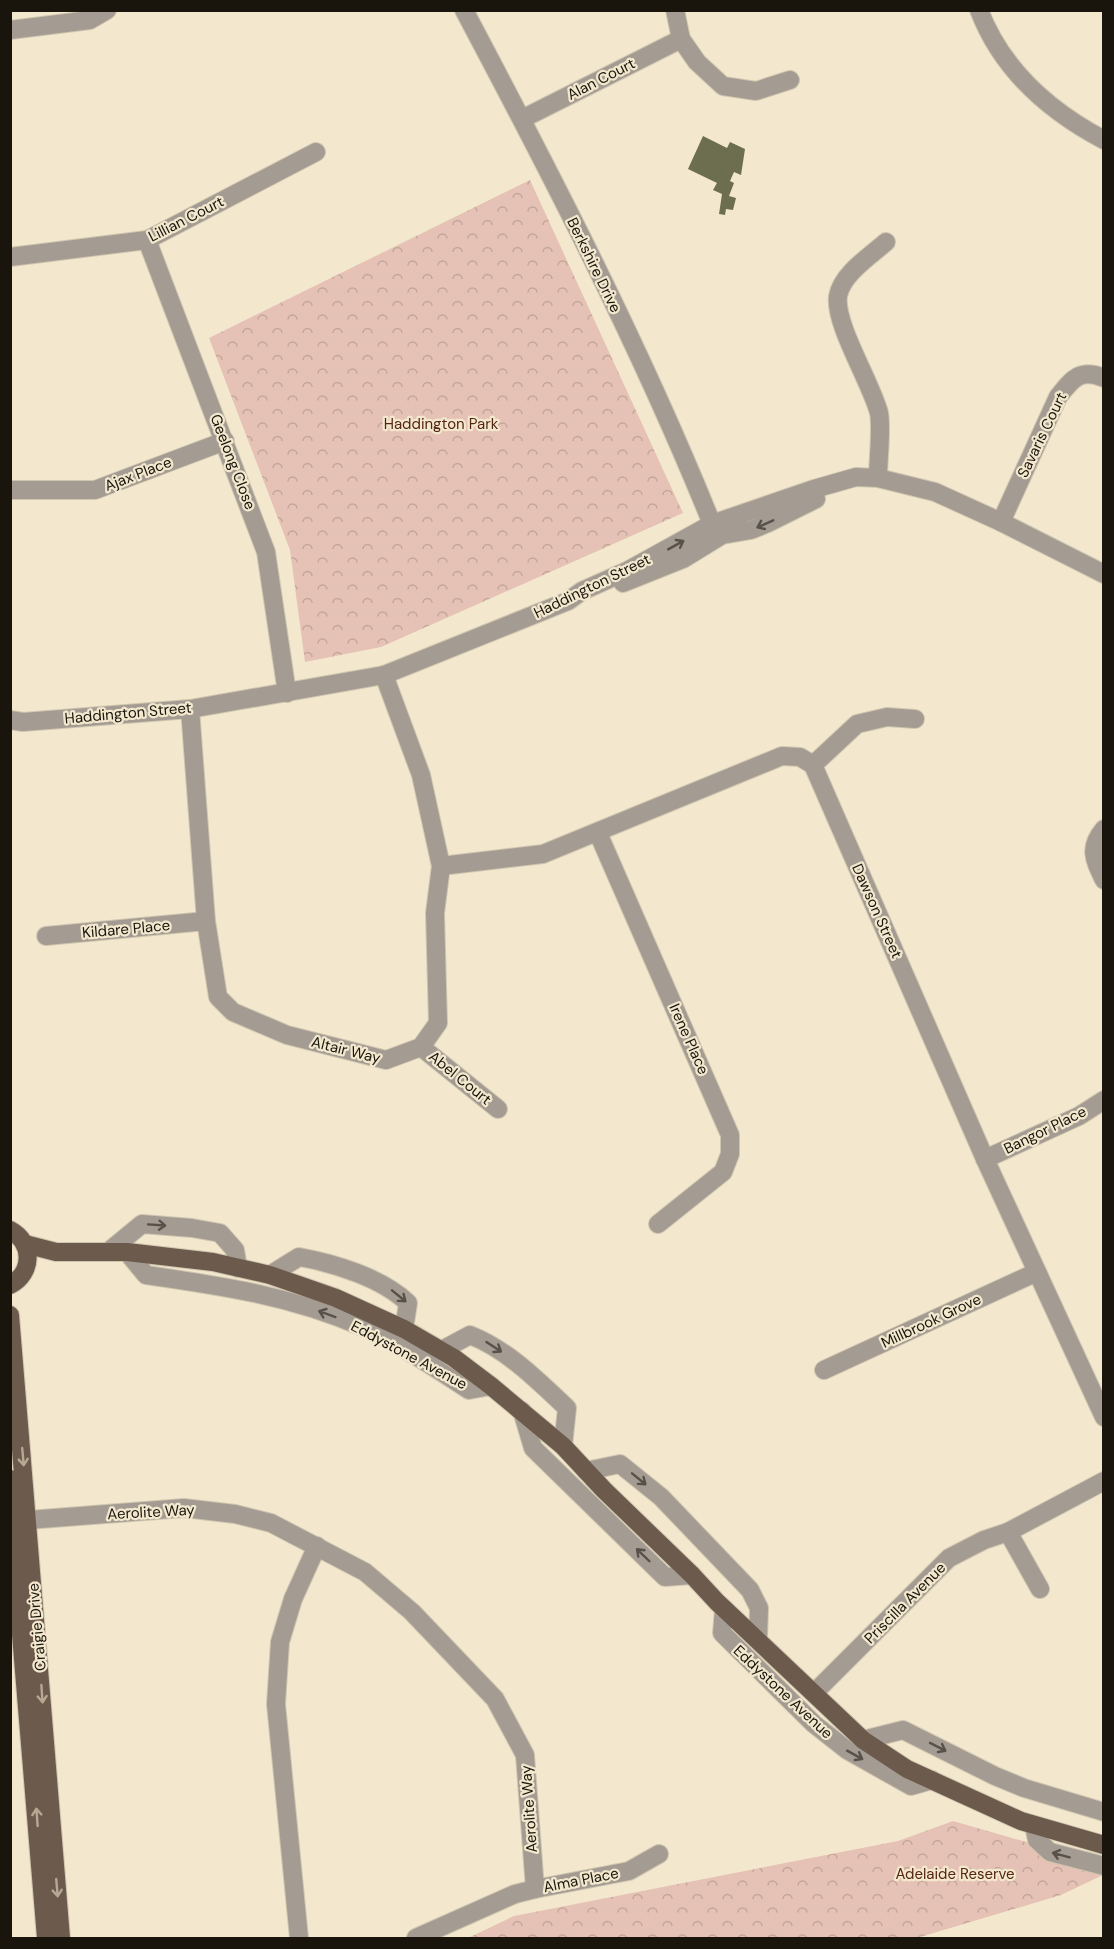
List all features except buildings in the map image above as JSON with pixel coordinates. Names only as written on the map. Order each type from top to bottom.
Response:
[{"type":"main road","points":[[10,1217],[10,1222]]},
{"type":"main road","points":[[10,1230],[25,1244],[28,1261],[16,1281]]},
{"type":"main road","name":"Eddystone Avenue","points":[[25,1244],[56,1252],[117,1252],[213,1262],[270,1275],[336,1298],[404,1329],[442,1350],[491,1386],[563,1446],[724,1609],[863,1740],[907,1769],[1034,1826],[1104,1845]]},
{"type":"main road","points":[[16,1281],[56,1252]]},
{"type":"main road","name":"Craigie Drive","points":[[10,1316],[21,1521],[61,1938]]},
{"type":"main road","name":"Craigie Drive","points":[[10,1479],[21,1521],[18,1598],[46,1938]]},
{"type":"street","points":[[10,30],[90,20],[107,10]]},
{"type":"street","name":"Berkshire Drive","points":[[464,10],[522,119],[624,326],[712,524]]},
{"type":"street","points":[[675,10],[681,39],[697,62],[723,86],[756,91],[790,80]]},
{"type":"street","points":[[979,10],[1004,57],[1022,80],[1063,116],[1104,140]]},
{"type":"street","name":"Alan Court","points":[[522,119],[681,39]]},
{"type":"street","name":"Lillian Court","points":[[10,257],[147,240],[316,152]]},
{"type":"street","name":"Geelong Close","points":[[147,240],[266,552],[286,693]]},
{"type":"street","points":[[878,478],[879,415],[867,379],[839,315],[838,295],[847,278],[886,242]]},
{"type":"street","name":"Savaris Court","points":[[1001,522],[1058,397],[1068,384],[1082,374],[1104,378]]},
{"type":"street","name":"Ajax Place","points":[[11,490],[95,490],[225,441]]},
{"type":"street","name":"Haddington Street","points":[[15,723],[190,709],[384,675],[568,601],[582,591],[627,571],[712,524],[856,477],[900,482],[935,492],[1001,522],[1104,574]]},
{"type":"street","points":[[568,601],[579,602],[654,572],[683,559],[722,535],[751,530],[768,524],[810,501],[839,490],[900,482]]},
{"type":"street","points":[[384,675],[421,775],[441,866],[435,913],[438,1023],[421,1047]]},
{"type":"street","name":"Altair Way","points":[[190,709],[206,921],[218,997],[233,1012],[286,1035],[386,1060],[421,1047]]},
{"type":"street","points":[[441,866],[543,854],[782,756],[800,757],[813,765],[857,724],[887,717],[915,719]]},
{"type":"street","name":"Dawson Street","points":[[813,765],[985,1159],[1104,1417]]},
{"type":"street","points":[[1104,828],[1095,840],[1094,859],[1104,880]]},
{"type":"street","name":"Irene Place","points":[[598,832],[730,1135],[730,1154],[723,1172],[658,1224]]},
{"type":"street","name":"Kildare Place","points":[[46,936],[206,921]]},
{"type":"street","name":"Abel Court","points":[[421,1047],[498,1109]]},
{"type":"street","name":"Bangor Place","points":[[985,1159],[1078,1116],[1104,1100]]},
{"type":"street","points":[[117,1252],[142,1224],[192,1228],[220,1233],[235,1250],[238,1268]]},
{"type":"street","name":"Eddystone Avenue","points":[[117,1252],[146,1275],[268,1294],[308,1307],[363,1328],[416,1356],[469,1390],[491,1386]]},
{"type":"street","name":"Eddystone Avenue","points":[[270,1275],[299,1257],[328,1262],[396,1292],[408,1303],[404,1329]]},
{"type":"street","name":"Millbrook Grove","points":[[824,1370],[1037,1272]]},
{"type":"street","name":"Eddystone Avenue","points":[[442,1350],[470,1335],[491,1343],[531,1374],[567,1408],[563,1446]]},
{"type":"street","points":[[522,1412],[533,1448],[665,1577],[692,1575]]},
{"type":"street","name":"Eddystone Avenue","points":[[586,1470],[620,1464],[661,1497],[750,1590],[759,1608],[758,1639]]},
{"type":"street","name":"Priscilla Avenue","points":[[814,1693],[949,1558],[984,1540],[1008,1532],[1104,1481]]},
{"type":"street","name":"Aerolite Way","points":[[21,1521],[184,1508],[235,1514],[271,1523],[365,1572],[412,1612],[495,1699],[525,1755],[535,1889]]},
{"type":"street","points":[[1008,1532],[1040,1589]]},
{"type":"street","points":[[299,1938],[276,1704],[280,1642],[293,1599],[317,1546]]},
{"type":"street","name":"Eddystone Avenue","points":[[724,1609],[722,1633],[814,1725],[847,1750],[911,1786],[932,1780]]},
{"type":"street","points":[[863,1740],[903,1730],[1024,1788],[1104,1812]]},
{"type":"street","points":[[1034,1826],[1037,1840],[1050,1852],[1104,1866]]},
{"type":"street","name":"Alma Place","points":[[535,1889],[629,1871],[659,1854]]},
{"type":"street","points":[[416,1938],[515,1894],[535,1889]]},
{"type":"green space","name":"Haddington Park","points":[[530,180],[683,513],[381,647],[305,662],[290,550],[209,338]]},
{"type":"green space","name":"Adelaide Reserve","points":[[953,1821],[1103,1864],[1103,1875],[1061,1895],[917,1938],[468,1938],[514,1916],[898,1841]]}]
